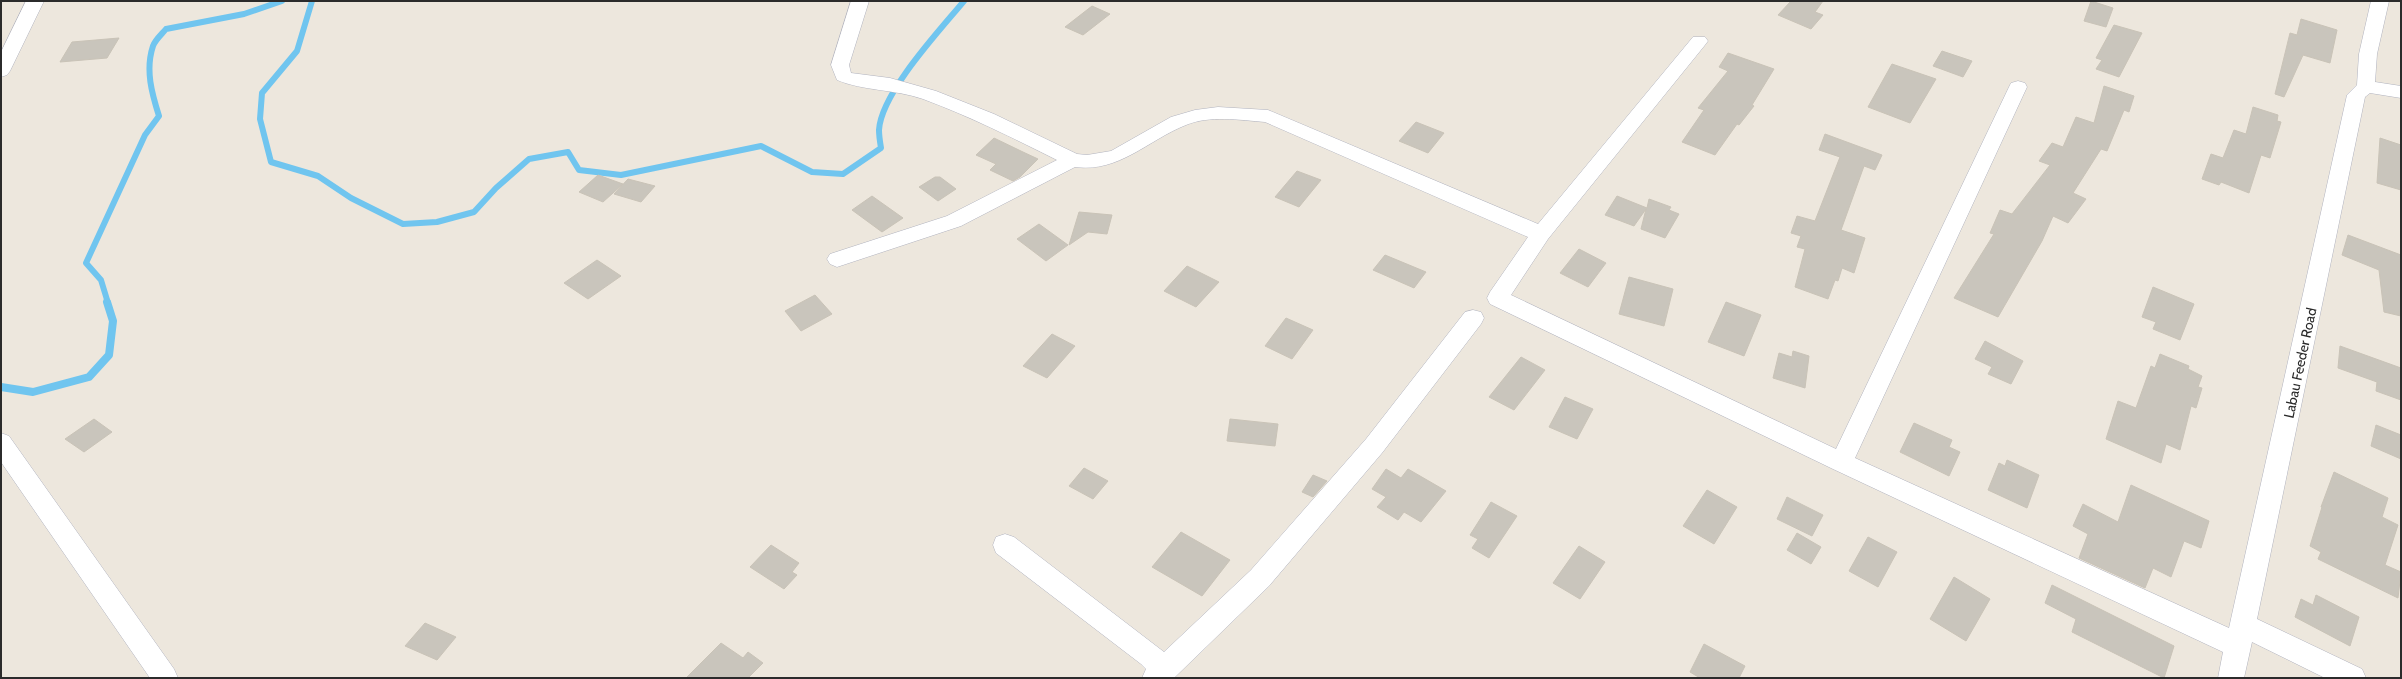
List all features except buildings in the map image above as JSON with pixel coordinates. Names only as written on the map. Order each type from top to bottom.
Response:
[{"type":"street","points":[[1,72],[35,1]]},
{"type":"street","points":[[860,1],[840,65],[840,72],[843,76],[853,80],[898,86],[987,118],[1073,160],[1098,161],[1116,156],[1178,122],[1195,116],[1218,112],[1268,116],[1541,234]]},
{"type":"street","points":[[2380,1],[2368,50],[2365,71],[2366,87],[2390,89],[2401,92]]},
{"type":"street","points":[[1700,41],[1541,234],[1498,298],[1841,462],[2242,636],[2353,678]]},
{"type":"street","name":"Labau Feeder Road","points":[[2231,678],[2242,636],[2356,95],[2366,87]]},
{"type":"street","points":[[1841,462],[2018,88]]},
{"type":"street","points":[[837,259],[954,221],[1073,160]]},
{"type":"street","points":[[1005,545],[1150,655],[1159,674],[1260,578],[1374,446],[1473,318]]},
{"type":"street","points":[[1,443],[165,678]]},
{"type":"waterway","points":[[108,303],[101,280],[86,263],[145,135],[159,116],[150,82],[150,64],[154,44],[166,29],[244,14],[282,1]]},
{"type":"waterway","points":[[312,1],[297,51],[262,93],[260,119],[271,162],[318,176],[351,198],[403,224],[437,222],[474,212],[496,188],[529,159],[568,152],[579,170],[621,175],[761,146],[812,172],[843,174],[881,148],[879,130],[882,115],[890,98],[913,62],[964,1]]},
{"type":"waterway","points":[[1,387],[33,392],[89,377],[109,355],[113,321],[107,302]]}]
